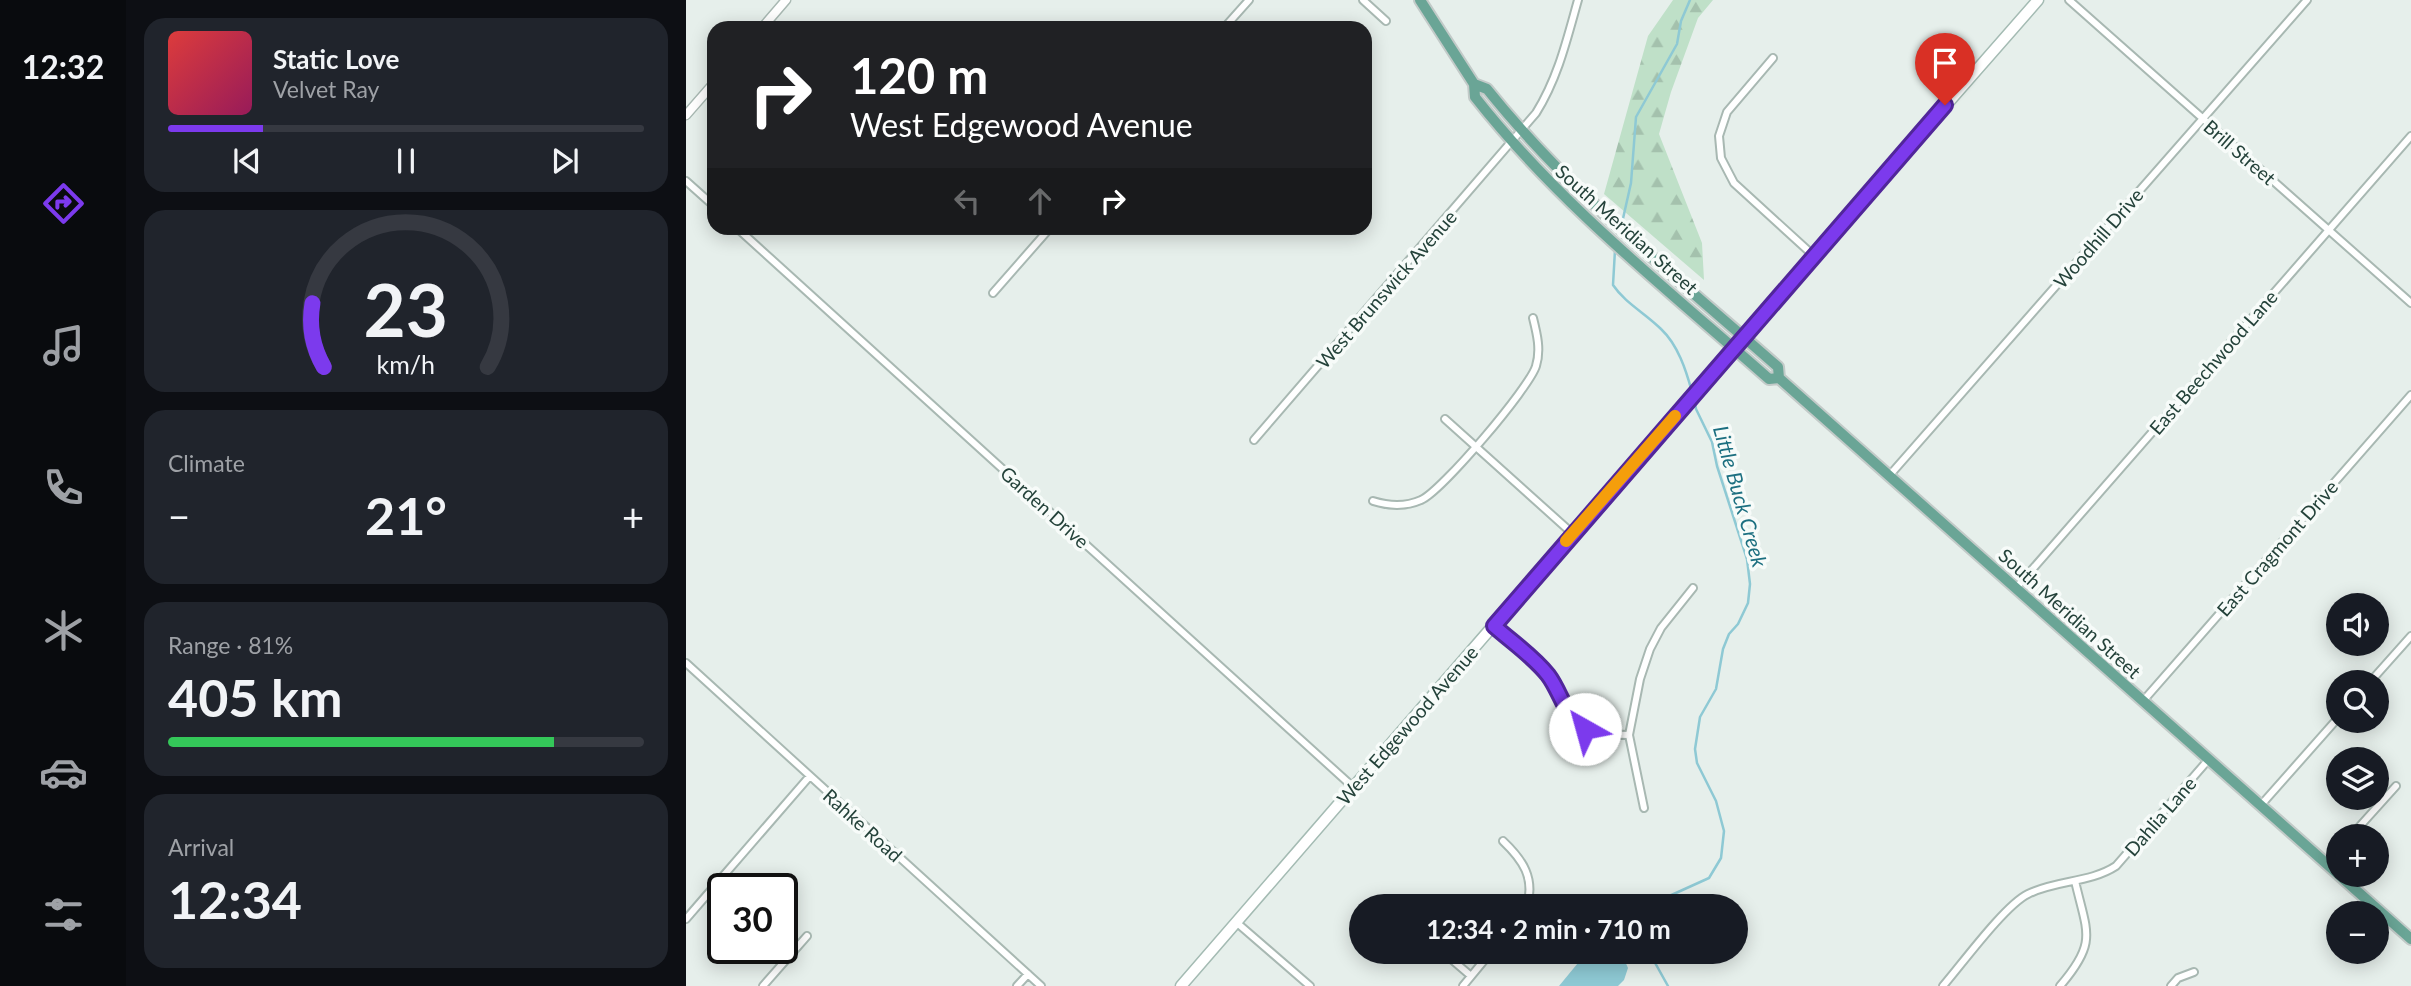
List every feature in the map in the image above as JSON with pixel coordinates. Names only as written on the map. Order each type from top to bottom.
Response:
[{"type":"main road","name":"South Meridian Street","points":[[1420,0],[1474,84],[1475,97],[1777,367],[1779,378],[2326,863]]},
{"type":"main road","name":"West Edgewood Avenue","points":[[1181,986],[2038,0]]},
{"type":"main road","name":"South Meridian Street","points":[[1517,137],[1546,180],[1596,227],[1769,379],[1779,378]]},
{"type":"main road","name":"South Meridian Street","points":[[2352,887],[2411,939]]},
{"type":"street","points":[[768,21],[786,0]]},
{"type":"street","points":[[1230,21],[1249,0]]},
{"type":"street","points":[[1363,0],[1386,21]]},
{"type":"street","name":"West Brunswick Avenue","points":[[1254,440],[1536,113],[1551,85],[1578,0]]},
{"type":"street","name":"Brill Street","points":[[2069,0],[2411,303]]},
{"type":"street","name":"Woodhill Drive","points":[[1889,476],[2307,0]]},
{"type":"street","points":[[1773,58],[1727,112],[1719,136],[1720,154],[1734,183],[1814,256]]},
{"type":"street","points":[[686,115],[707,91]]},
{"type":"street","name":"East Beechwood Lane","points":[[2015,588],[2411,136]]},
{"type":"street","points":[[686,181],[707,200]]},
{"type":"street","name":"Garden Drive","points":[[745,235],[1353,787]]},
{"type":"street","points":[[993,293],[1044,235]]},
{"type":"street","points":[[1373,501],[1397,505],[1422,500],[1437,489],[1475,446],[1533,376],[1538,351],[1533,318]]},
{"type":"street","name":"East Cragmont Drive","points":[[2143,701],[2411,395]]},
{"type":"street","points":[[1446,419],[1573,534]]},
{"type":"street","points":[[1644,808],[1629,735],[1640,679],[1650,649],[1668,617],[1693,588]]},
{"type":"street","points":[[1494,626],[1543,669],[1579,726],[1599,734],[1629,735]]},
{"type":"street","points":[[2381,670],[2411,636]]},
{"type":"street","name":"Rahke Road","points":[[686,663],[1041,986]]},
{"type":"street","points":[[2261,805],[2326,732]]},
{"type":"street","name":"Dahlia Lane","points":[[1943,986],[2015,902],[2031,892],[2102,874],[2116,866],[2209,759]]},
{"type":"street","points":[[686,919],[809,777]]},
{"type":"street","points":[[2362,824],[2396,786]]},
{"type":"street","points":[[1503,841],[1518,855],[1526,868],[1529,894]]},
{"type":"street","points":[[2071,986],[2062,983],[2081,961],[2086,947],[2086,928],[2075,881]]},
{"type":"street","points":[[1236,922],[1310,986]]},
{"type":"street","points":[[763,986],[807,936]]},
{"type":"street","points":[[1457,964],[1471,976]]},
{"type":"street","points":[[1463,986],[1481,964]]},
{"type":"street","points":[[2171,986],[2178,978],[2194,972]]},
{"type":"street","points":[[1017,986],[1028,974]]},
{"type":"green space","points":[[1673,0],[1713,0],[1698,18],[1659,134],[1702,243],[1704,280],[1604,194],[1648,36]]},
{"type":"water","points":[[1577,964],[1626,964],[1628,968],[1624,980],[1618,986],[1559,986]]},
{"type":"waterway","name":"Little Buck Creek","points":[[1622,223],[1631,183],[1636,117],[1677,44],[1681,21],[1690,0]]},
{"type":"waterway","name":"Little Buck Creek","points":[[1615,250],[1613,285],[1667,335],[1681,358],[1692,392]]},
{"type":"waterway","name":"Little Buck Creek","points":[[1674,894],[1709,878],[1721,858],[1724,831],[1716,801],[1697,763],[1695,749],[1700,717],[1716,689],[1723,649],[1748,603],[1750,584],[1747,559],[1712,442],[1696,409],[1694,398]]},
{"type":"waterway","name":"Little Buck Creek","points":[[1656,964],[1668,986]]},
{"type":"slow traffic","points":[[1566,541],[1675,416]]},
{"type":"route","points":[[1585,729],[1570,715],[1559,692],[1543,669],[1494,626],[1945,105]]}]
